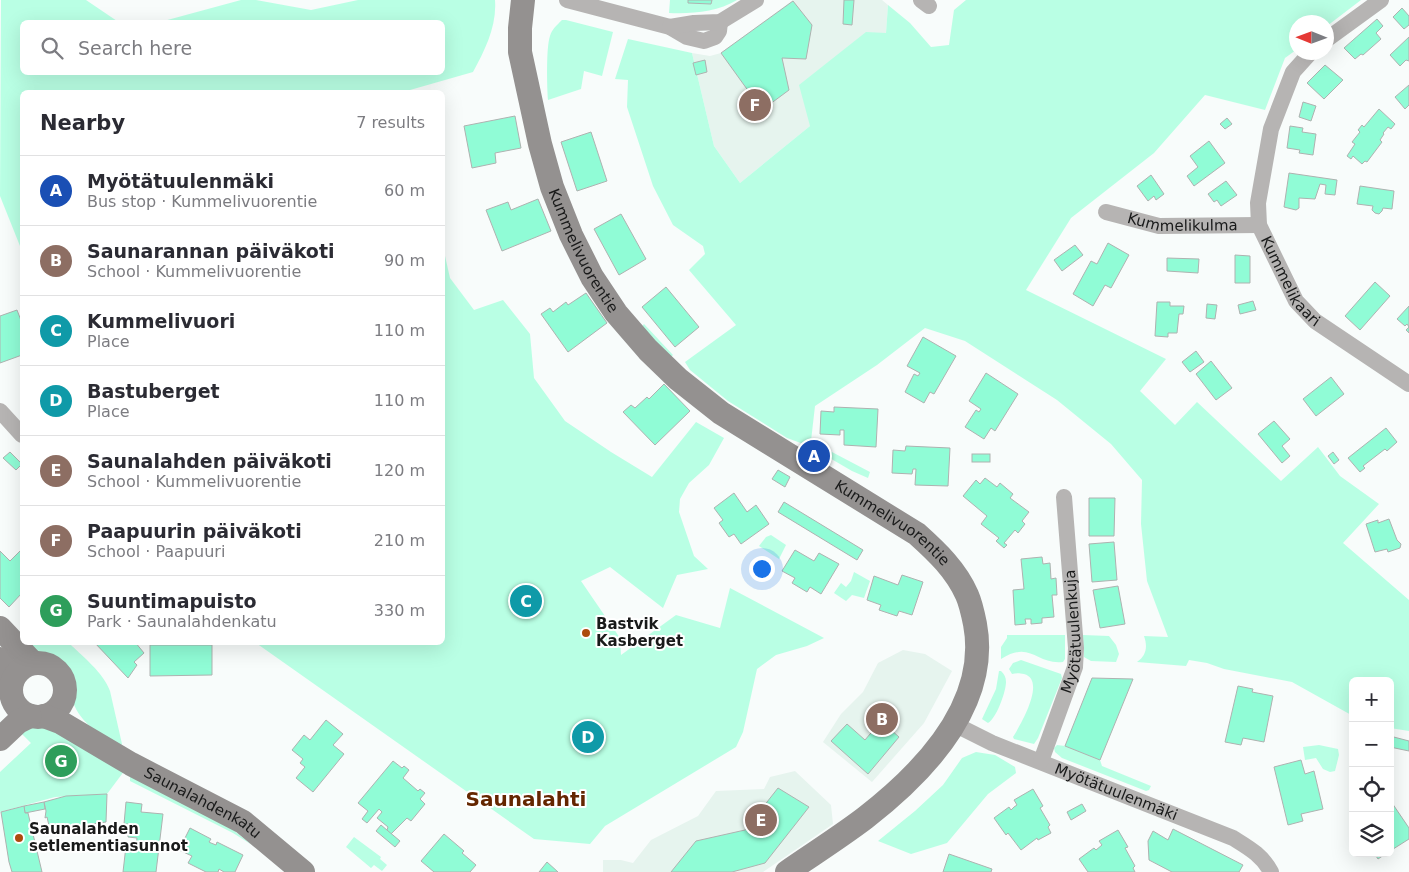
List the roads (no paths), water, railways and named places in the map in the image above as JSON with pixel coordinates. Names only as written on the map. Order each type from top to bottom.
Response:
[{"type":"street","name":"Kummelivuorentie","points":[[523,0],[520,52],[540,144],[552,187],[571,235],[592,277],[611,306],[648,350],[678,380],[721,413],[917,534],[940,554],[954,573],[967,595],[973,611],[978,647],[971,687],[954,724],[941,743],[920,768],[866,817],[787,872]]},
{"type":"street","name":"Kummelivuorentie","points":[[530,95],[535,29],[540,0]]},
{"type":"street","points":[[567,0],[670,27],[694,23],[720,22],[756,0]]},
{"type":"street","points":[[1334,34],[1381,0]]},
{"type":"street","name":"Kummelikaari","points":[[1304,60],[1293,72],[1271,129],[1258,203],[1259,225],[1296,302],[1314,321],[1409,384]]},
{"type":"street","name":"Kummelikulma","points":[[1106,212],[1159,226],[1259,225]]},
{"type":"street","points":[[0,411],[20,432]]},
{"type":"street","name":"Myötätuulenkuja","points":[[1041,761],[1075,667],[1076,648],[1064,497]]},
{"type":"street","points":[[0,628],[33,663]]},
{"type":"street","points":[[0,659],[8,695],[19,710],[37,716]]},
{"type":"street","points":[[0,739],[18,722],[50,714],[59,707],[64,696],[64,683],[58,671],[46,664],[33,663],[22,667],[8,695]]},
{"type":"street","name":"Saunalahdenkatu","points":[[64,696],[74,717],[96,743]]},
{"type":"street","name":"Saunalahdenkatu","points":[[37,716],[60,722],[131,764],[243,822],[303,872]]},
{"type":"street","name":"Myötätuulenmäki","points":[[954,724],[992,742],[1233,838],[1255,852],[1266,863],[1271,872]]},
{"type":"place","name":"Paapuurin päiväkoti","points":[[755,105]]},
{"type":"place","name":"Myötätuulenmäki","points":[[814,456]]},
{"type":"place","name":"Kummelivuori","points":[[526,601]]},
{"type":"place","name":"Bastvik Kasberget","points":[[586,633]]},
{"type":"place","name":"Saunarannan päiväkoti","points":[[882,719]]},
{"type":"place","name":"Bastuberget","points":[[588,737]]},
{"type":"place","name":"Suuntimapuisto","points":[[61,761]]},
{"type":"place","name":"Saunalahden päiväkoti","points":[[761,820]]},
{"type":"place","name":"Saunalahden setlementiasunnot","points":[[19,838]]},
{"type":"district","name":"Saunalahti","points":[[526,799]]}]
